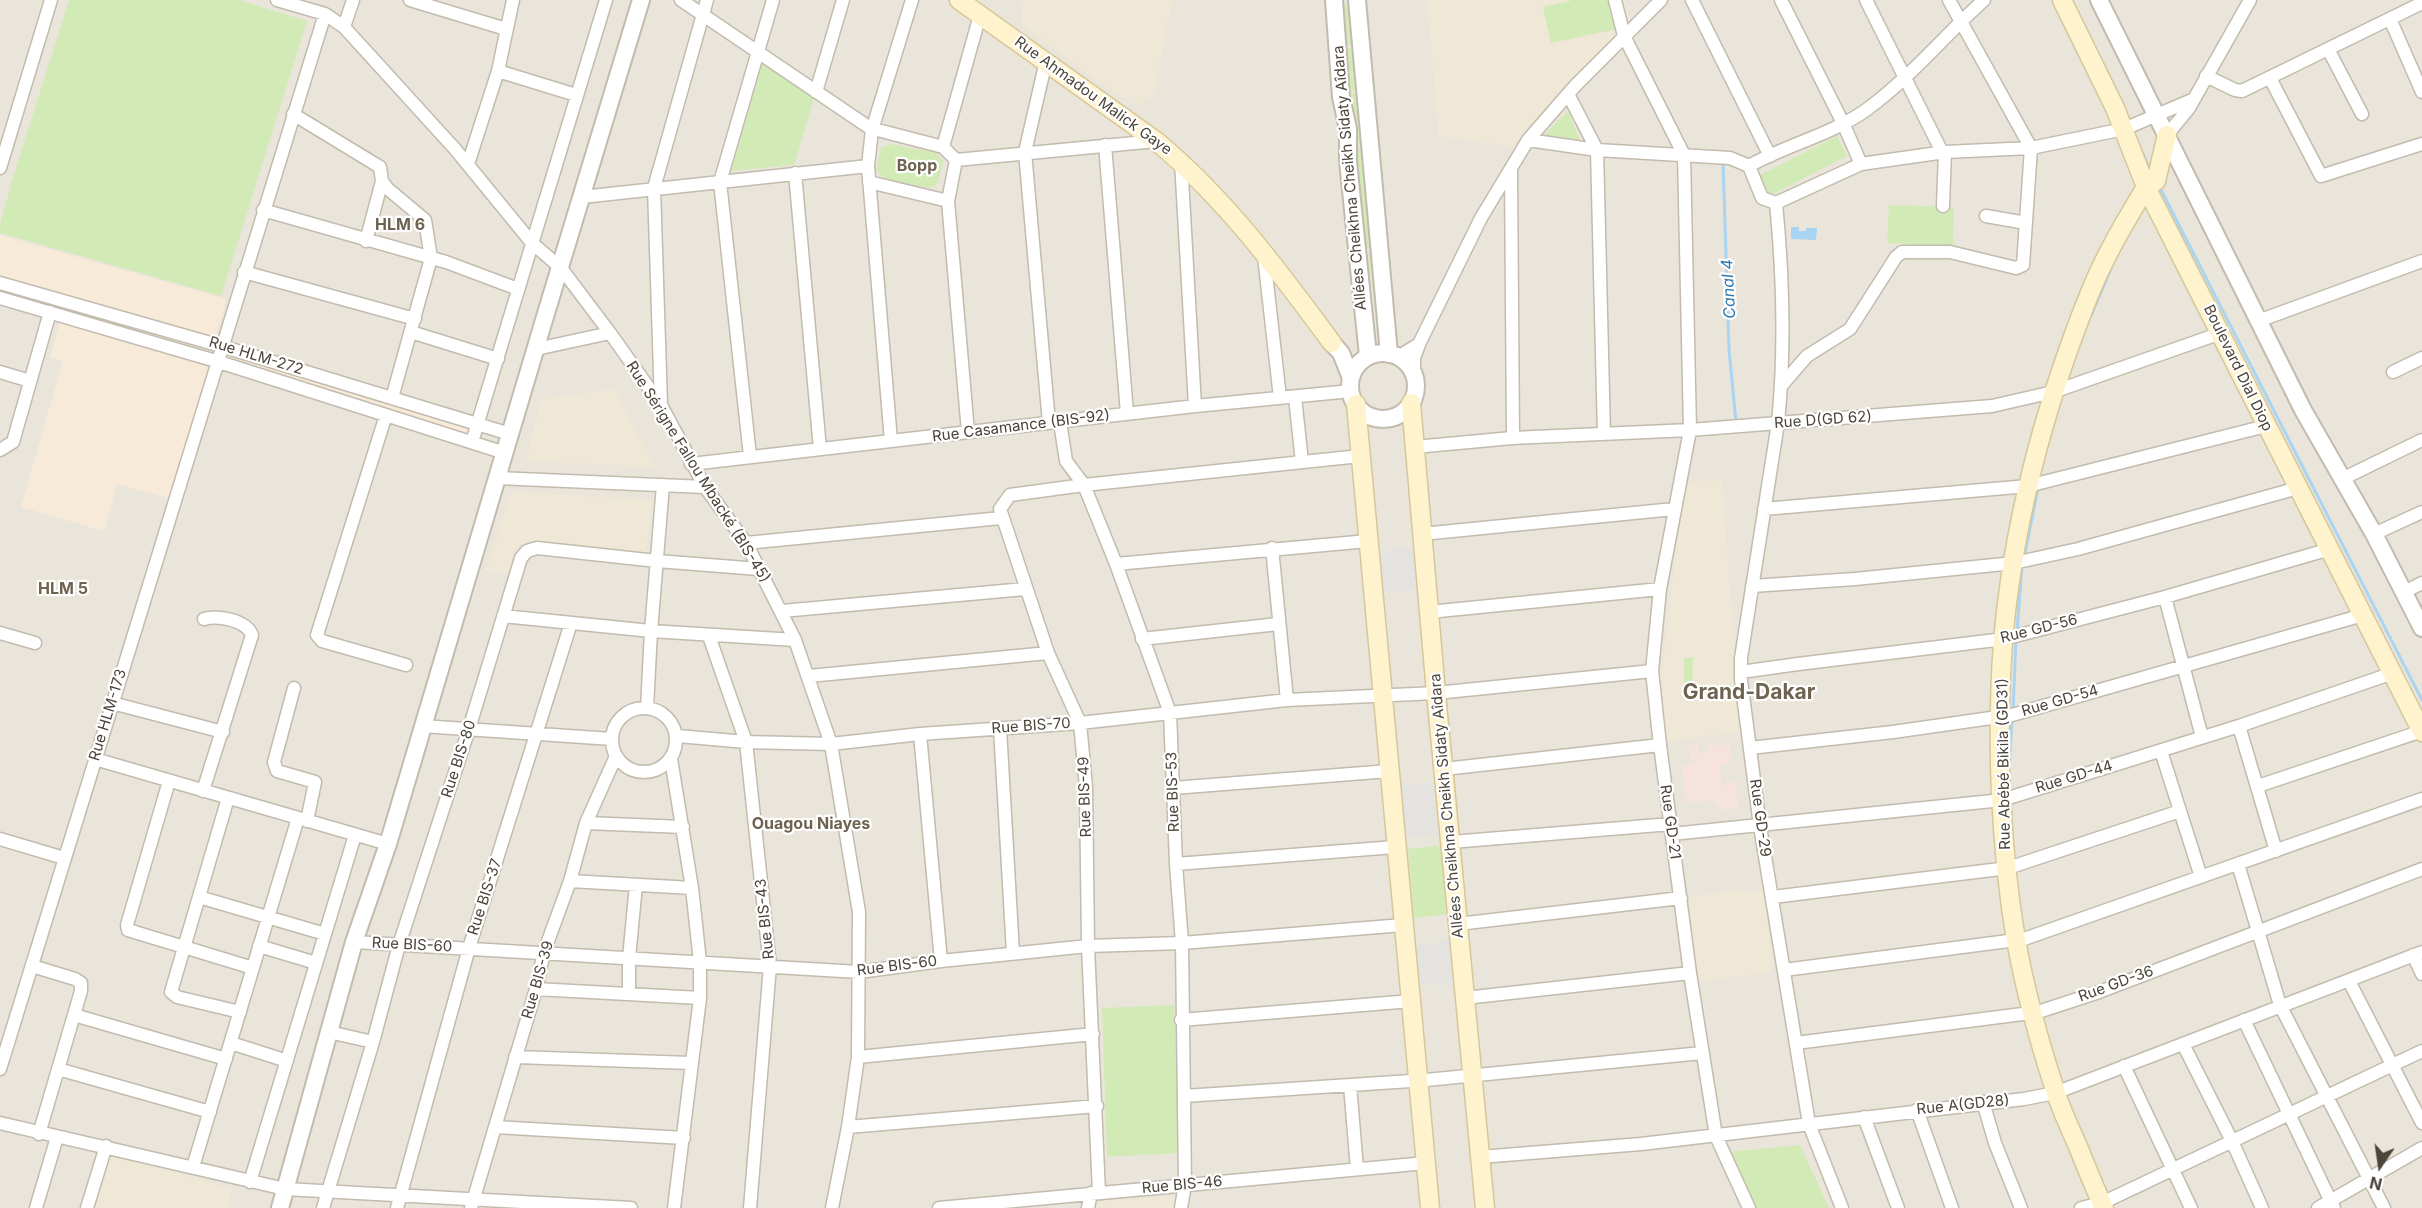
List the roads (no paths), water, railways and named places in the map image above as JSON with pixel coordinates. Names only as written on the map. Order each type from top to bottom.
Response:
[{"type":"main road","name":"Rue Ahmadou Malick Gaye","points":[[959,0],[1181,161],[1264,253],[1332,343]]},
{"type":"main road","name":"Boulevard Dial Diop","points":[[2062,0],[2124,129],[2146,186],[2422,732]]},
{"type":"main road","name":"Rue Abébé Bikila (GD31)","points":[[2103,1205],[2055,1092],[2016,940],[2002,800],[2000,717],[2004,639],[2014,563],[2028,486],[2053,392],[2089,294],[2111,246],[2146,186],[2156,181],[2167,135]]},
{"type":"main road","points":[[1352,391],[1387,694],[1389,771],[1395,847],[1411,1001],[1422,1080],[1430,1208]]},
{"type":"main road","name":"Allées Cheikhna Cheikh Sidaty Aîdara","points":[[1411,403],[1434,693],[1444,769],[1465,998],[1469,1075],[1485,1208]]},
{"type":"street","points":[[0,168],[50,0]]},
{"type":"street","points":[[278,0],[323,13]]},
{"type":"street","points":[[314,0],[323,13]]},
{"type":"street","points":[[344,27],[353,0]]},
{"type":"street","points":[[410,0],[506,29]]},
{"type":"street","points":[[468,164],[498,71],[513,0]]},
{"type":"street","points":[[472,442],[604,0]]},
{"type":"street","points":[[280,1208],[354,942],[388,844],[641,0]]},
{"type":"street","points":[[681,0],[873,130],[943,147],[956,160]]},
{"type":"street","points":[[661,405],[654,188],[707,0]]},
{"type":"street","points":[[750,456],[720,182],[773,0]]},
{"type":"street","points":[[816,92],[843,0]]},
{"type":"street","points":[[891,441],[868,166],[873,130],[912,0]]},
{"type":"street","name":"Allées Cheikhna Cheikh Sidaty Aîdara","points":[[1334,0],[1341,97],[1348,129],[1348,161],[1367,357]]},
{"type":"street","name":"Allées Cheikhna Cheikh Sidaty Aîdara","points":[[1357,0],[1394,356]]},
{"type":"street","points":[[1615,0],[1624,36],[1684,155]]},
{"type":"street","points":[[1332,343],[1341,353],[1352,391],[1369,416],[1386,419],[1402,413],[1411,403],[1416,388],[1414,358],[1419,344],[1481,218],[1511,166],[1528,140],[1568,94],[1661,0]]},
{"type":"street","points":[[1692,0],[1770,156]]},
{"type":"street","points":[[1781,0],[1861,164]]},
{"type":"street","points":[[1866,0],[1943,152],[1943,206]]},
{"type":"street","points":[[1781,386],[1807,356],[1850,329],[1896,256],[1902,252],[1950,252],[2016,268],[2023,265],[2031,148],[1959,22],[1949,0]]},
{"type":"street","points":[[1749,166],[1866,110],[1984,0]]},
{"type":"street","points":[[2099,0],[2258,321],[2374,534],[2422,628]]},
{"type":"street","points":[[2167,135],[2188,108],[2250,0]]},
{"type":"street","points":[[2206,76],[2238,91],[2270,78],[2422,3]]},
{"type":"street","name":"Rue Sérigne Fallou Mbacké (BIS-45)","points":[[323,13],[344,27],[468,164],[532,243],[561,268],[610,333],[661,405],[705,487],[746,543],[795,640],[831,744],[859,912],[858,1057],[848,1127],[832,1208]]},
{"type":"street","name":"Rue HLM-173","points":[[1,1065],[323,13]]},
{"type":"street","points":[[943,147],[980,15]]},
{"type":"street","points":[[2390,19],[2422,92]]},
{"type":"street","points":[[2328,49],[2362,114]]},
{"type":"street","name":"Rue BIS-53","points":[[1046,61],[1025,152],[1055,423],[1066,461],[1084,485],[1116,564],[1170,713],[1176,864],[1182,943],[1181,1020],[1185,1184],[1181,1208]]},
{"type":"street","points":[[498,71],[576,95]]},
{"type":"street","points":[[2270,78],[2321,176],[2422,144]]},
{"type":"street","points":[[1568,94],[1597,150],[1604,434]]},
{"type":"street","points":[[1528,140],[1597,150],[1730,158],[1749,166],[1762,198],[1776,203],[1861,164],[1943,152],[2031,148],[2124,129],[2192,100]]},
{"type":"street","points":[[293,114],[375,164],[382,172],[382,181],[366,241]]},
{"type":"street","points":[[956,160],[1156,141]]},
{"type":"street","points":[[1105,145],[1127,413]]},
{"type":"street","name":"Rue GD-21","points":[[1684,155],[1690,430],[1660,589],[1652,671],[1690,973],[1716,1136],[1749,1208]]},
{"type":"street","points":[[956,160],[948,201],[968,432]]},
{"type":"street","points":[[1181,161],[1195,406]]},
{"type":"street","points":[[582,197],[868,166]]},
{"type":"street","points":[[1511,166],[1513,438]]},
{"type":"street","points":[[795,173],[820,449]]},
{"type":"street","points":[[382,181],[398,199],[428,224],[431,258],[392,398]]},
{"type":"street","points":[[869,182],[948,201]]},
{"type":"street","name":"Rue GD-29","points":[[1776,203],[1780,243],[1781,386],[1778,423],[1741,658],[1741,672],[1760,826],[1809,1124],[1842,1208]]},
{"type":"street","points":[[263,210],[431,258],[518,289]]},
{"type":"street","points":[[1986,216],[2026,223]]},
{"type":"street","points":[[1264,253],[1280,398]]},
{"type":"street","points":[[2258,321],[2422,261]]},
{"type":"street","points":[[244,272],[415,319]]},
{"type":"street","name":"Rue HLM-272","points":[[0,283],[221,346],[510,434]]},
{"type":"street","name":"Rue HLM-272","points":[[0,298],[216,361],[505,453]]},
{"type":"street","points":[[0,450],[13,442],[50,312]]},
{"type":"street","points":[[411,332],[498,359]]},
{"type":"street","points":[[536,350],[610,333]]},
{"type":"street","name":"Rue D(GD 62)","points":[[1415,447],[1513,438],[1690,430],[1992,406],[2053,392],[2221,333]]},
{"type":"street","points":[[1332,343],[1349,356],[1367,357],[1394,356],[1419,344]]},
{"type":"street","points":[[1394,356],[1409,366],[1414,377]]},
{"type":"street","points":[[1352,391],[1357,367],[1367,357]]},
{"type":"street","points":[[2393,372],[2422,358]]},
{"type":"street","points":[[0,372],[30,381]]},
{"type":"street","name":"Rue Casamance (BIS-92)","points":[[691,464],[1127,413],[1352,391]]},
{"type":"street","points":[[1295,397],[1302,462]]},
{"type":"street","points":[[386,415],[317,635],[322,641],[406,665]]},
{"type":"street","points":[[1764,509],[2028,486],[2266,426]]},
{"type":"street","points":[[2342,479],[2422,440]]},
{"type":"street","points":[[746,543],[1001,518],[1000,508],[1010,495],[1360,456]]},
{"type":"street","points":[[497,478],[705,487]]},
{"type":"street","points":[[647,708],[663,485]]},
{"type":"street","points":[[1752,586],[1855,579],[2014,563],[2078,549],[2298,488]]},
{"type":"street","points":[[1422,534],[1674,509]]},
{"type":"street","points":[[2374,534],[2422,512]]},
{"type":"street","name":"Rue BIS-49","points":[[1001,518],[1048,653],[1080,723],[1086,787],[1088,946],[1096,1106],[1095,1193],[1088,1208]]},
{"type":"street","points":[[1116,564],[1368,541]]},
{"type":"street","name":"Rue BIS-80","points":[[323,1208],[373,1042],[399,945],[469,729],[521,558],[527,551],[537,548],[657,561],[759,568]]},
{"type":"street","points":[[1272,549],[1287,700]]},
{"type":"street","name":"Rue GD-56","points":[[1741,672],[2004,639],[2165,597],[2330,549]]},
{"type":"street","points":[[2404,592],[2422,583]]},
{"type":"street","points":[[782,611],[1025,589]]},
{"type":"street","points":[[1429,612],[1660,589]]},
{"type":"street","points":[[2165,597],[2202,737]]},
{"type":"street","name":"Rue GD-54","points":[[1750,748],[2000,717],[2363,615]]},
{"type":"street","points":[[503,616],[651,632],[795,640]]},
{"type":"street","points":[[203,790],[252,635],[250,630],[242,624],[217,617],[204,619]]},
{"type":"street","name":"Rue BIS-37","points":[[398,1202],[469,948],[571,623]]},
{"type":"street","points":[[1142,639],[1278,624]]},
{"type":"street","points":[[0,633],[34,643]]},
{"type":"street","name":"Rue BIS-43","points":[[709,636],[746,742],[770,966],[750,1208]]},
{"type":"street","points":[[809,676],[1048,653]]},
{"type":"street","name":"Rue BIS-70","points":[[678,736],[746,742],[831,744],[920,734],[1080,723],[1287,700],[1434,693],[1652,671]]},
{"type":"street","name":"Rue GD-44","points":[[1451,842],[1760,826],[2002,800],[2239,726],[2393,673]]},
{"type":"street","points":[[193,1167],[268,917],[315,782],[277,771],[274,762],[294,688]]},
{"type":"street","points":[[112,703],[223,732]]},
{"type":"street","points":[[671,759],[659,769],[643,772],[627,768],[616,756],[612,739],[613,731],[623,716],[638,708],[647,708],[662,713],[668,718],[678,736],[671,759],[692,888],[700,962],[700,998],[675,1208]]},
{"type":"street","points":[[422,726],[612,739]]},
{"type":"street","points":[[2239,726],[2276,851]]},
{"type":"street","points":[[1000,728],[1013,953]]},
{"type":"street","points":[[2258,786],[2422,732]]},
{"type":"street","points":[[920,734],[941,961]]},
{"type":"street","points":[[1444,769],[1660,745]]},
{"type":"street","points":[[2161,751],[2201,877]]},
{"type":"street","name":"Rue BIS-39","points":[[473,1204],[514,1057],[536,989],[544,952],[570,881],[586,823],[616,756]]},
{"type":"street","points":[[95,759],[388,844]]},
{"type":"street","points":[[1173,788],[1389,771]]},
{"type":"street","points":[[168,781],[127,925],[129,931],[253,968]]},
{"type":"street","points":[[228,798],[171,992],[177,996],[240,1012]]},
{"type":"street","points":[[1784,970],[2016,940],[2422,799]]},
{"type":"street","points":[[1773,897],[2008,868],[2180,811]]},
{"type":"street","points":[[586,823],[683,827]]},
{"type":"street","points":[[250,1182],[355,835]]},
{"type":"street","points":[[1,841],[64,858]]},
{"type":"street","points":[[1176,864],[1395,847]]},
{"type":"street","points":[[2238,864],[2280,1005],[2384,1208]]},
{"type":"street","name":"Rue GD-36","points":[[1796,1042],[2033,1013],[2098,992],[2422,869]]},
{"type":"street","points":[[570,881],[692,888]]},
{"type":"street","points":[[629,993],[629,958],[636,885]]},
{"type":"street","points":[[199,897],[326,934]]},
{"type":"street","points":[[1458,924],[1681,898]]},
{"type":"street","name":"Rue BIS-60","points":[[354,942],[859,972],[1088,946],[1182,943],[1403,925]]},
{"type":"street","points":[[260,946],[316,963]]},
{"type":"street","points":[[2418,953],[2422,974]]},
{"type":"street","name":"Rue A(GD28)","points":[[1480,1157],[1641,1144],[1983,1102],[2024,1099],[2055,1092],[2418,953]]},
{"type":"street","points":[[32,966],[75,979],[81,983],[74,1016],[39,1134]]},
{"type":"street","points":[[1465,998],[1690,973]]},
{"type":"street","points":[[2349,981],[2422,1123]]},
{"type":"street","points":[[536,989],[700,998]]},
{"type":"street","points":[[1181,1020],[1411,1001]]},
{"type":"street","points":[[74,1016],[226,1059]]},
{"type":"street","points":[[2244,1020],[2332,1205]]},
{"type":"street","points":[[329,1032],[373,1042]]},
{"type":"street","points":[[858,1057],[1094,1034]]},
{"type":"street","points":[[231,1042],[287,1061]]},
{"type":"street","points":[[2183,1044],[2232,1141],[2262,1208]]},
{"type":"street","points":[[2081,1208],[2103,1205],[2288,1113],[2422,1051]]},
{"type":"street","points":[[1184,1096],[1422,1080],[1702,1053]]},
{"type":"street","points":[[514,1057],[691,1063]]},
{"type":"street","points":[[2124,1066],[2191,1208]]},
{"type":"street","points":[[58,1069],[210,1112]]},
{"type":"street","points":[[1350,1085],[1357,1169]]},
{"type":"street","points":[[1983,1102],[1995,1143],[2021,1208]]},
{"type":"street","points":[[848,1127],[1096,1106]]},
{"type":"street","points":[[1917,1110],[1952,1208]]},
{"type":"street","points":[[1864,1118],[1899,1208]]},
{"type":"street","points":[[0,1123],[39,1134],[106,1146],[285,1189],[328,1191],[398,1202],[631,1208]]},
{"type":"street","points":[[495,1127],[684,1138]]},
{"type":"street","points":[[36,1208],[57,1137]]},
{"type":"street","points":[[87,1208],[106,1146]]},
{"type":"street","points":[[2318,1208],[2332,1205],[2369,1179],[2422,1148]]},
{"type":"street","name":"Rue BIS-46","points":[[939,1208],[1426,1163]]},
{"type":"water","points":[[1791,227],[1799,227],[1799,231],[1806,231],[1806,228],[1817,228],[1816,240],[1791,239]]},
{"type":"waterway","points":[[2143,154],[2150,170]]},
{"type":"waterway","name":"Canal 4","points":[[1723,161],[1729,350],[1736,422],[1734,422]]},
{"type":"waterway","points":[[2159,186],[2422,700]]},
{"type":"waterway","points":[[2091,316],[2114,261]]},
{"type":"waterway","points":[[2024,558],[2038,488]]},
{"type":"waterway","points":[[2017,632],[2022,564]]},
{"type":"waterway","points":[[2013,710],[2016,639]]},
{"type":"waterway","points":[[2009,770],[2012,719]]},
{"type":"district","name":"Bopp","points":[[917,166]]},
{"type":"district","name":"HLM 6","points":[[400,225]]},
{"type":"district","name":"HLM 5","points":[[63,589]]},
{"type":"district","name":"Grand-Dakar","points":[[1749,693]]},
{"type":"district","name":"Ouagou Niayes","points":[[811,824]]}]
